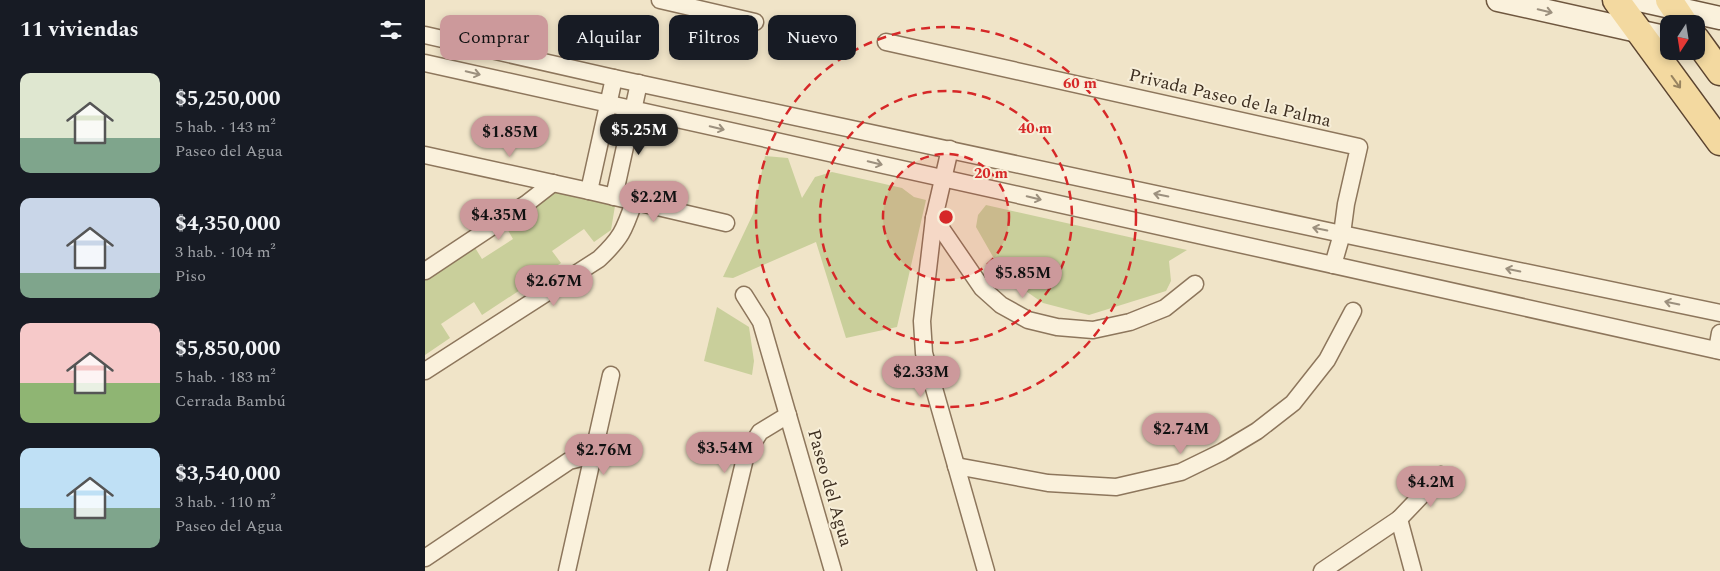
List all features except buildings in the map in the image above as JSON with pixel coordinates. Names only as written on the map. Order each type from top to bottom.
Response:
[{"type":"main road","points":[[1497,0],[1660,36]]},
{"type":"main road","points":[[1616,0],[1720,142]]},
{"type":"main road","points":[[1639,0],[1676,10],[1720,18]]},
{"type":"main road","points":[[1705,48],[1720,72]]},
{"type":"street","points":[[660,0],[725,15]]},
{"type":"street","points":[[425,35],[614,78],[1720,313]]},
{"type":"street","name":"Privada Paseo de la Palma","points":[[886,42],[1359,147],[1346,204],[1342,234],[1333,265]]},
{"type":"street","points":[[425,63],[1718,350],[1720,333]]},
{"type":"street","points":[[589,191],[614,78]]},
{"type":"street","points":[[614,197],[639,83]]},
{"type":"street","points":[[950,149],[934,218],[921,320],[925,353],[986,571]]},
{"type":"street","points":[[425,156],[726,223]]},
{"type":"street","points":[[425,271],[526,204],[553,183]]},
{"type":"street","points":[[425,371],[599,259],[617,242],[626,226],[633,202]]},
{"type":"street","points":[[934,218],[982,288],[1001,305],[1028,320],[1057,328],[1093,330],[1130,322],[1165,308],[1195,284]]},
{"type":"street","name":"Paseo del Agua","points":[[745,295],[761,322],[833,571]]},
{"type":"street","points":[[956,466],[1048,483],[1116,487],[1181,472],[1222,452],[1257,430],[1293,403],[1327,360],[1353,311]]},
{"type":"street","points":[[567,571],[611,375]]},
{"type":"street","name":"Paseo del Agua","points":[[718,571],[746,454],[760,432],[788,415]]},
{"type":"street","points":[[425,558],[569,461],[593,455]]},
{"type":"street","points":[[1322,571],[1399,519],[1441,475]]},
{"type":"street","points":[[1399,519],[1413,571]]},
{"type":"green space","points":[[765,156],[788,158],[802,198],[815,177],[832,172],[902,188],[914,197],[926,200],[897,327],[846,338],[816,242],[733,278],[723,277],[753,214]]},
{"type":"green space","points":[[553,192],[615,206],[611,230],[594,242],[584,229],[552,251],[561,263],[482,315],[474,302],[441,324],[450,338],[425,355],[425,278],[474,246],[482,259],[513,239],[505,225]]},
{"type":"green space","points":[[986,205],[1187,250],[1169,261],[1171,281],[1166,291],[1089,315],[1043,303],[1004,276],[976,227],[978,215]]},
{"type":"green space","points":[[717,307],[749,327],[754,361],[752,375],[704,361]]}]
